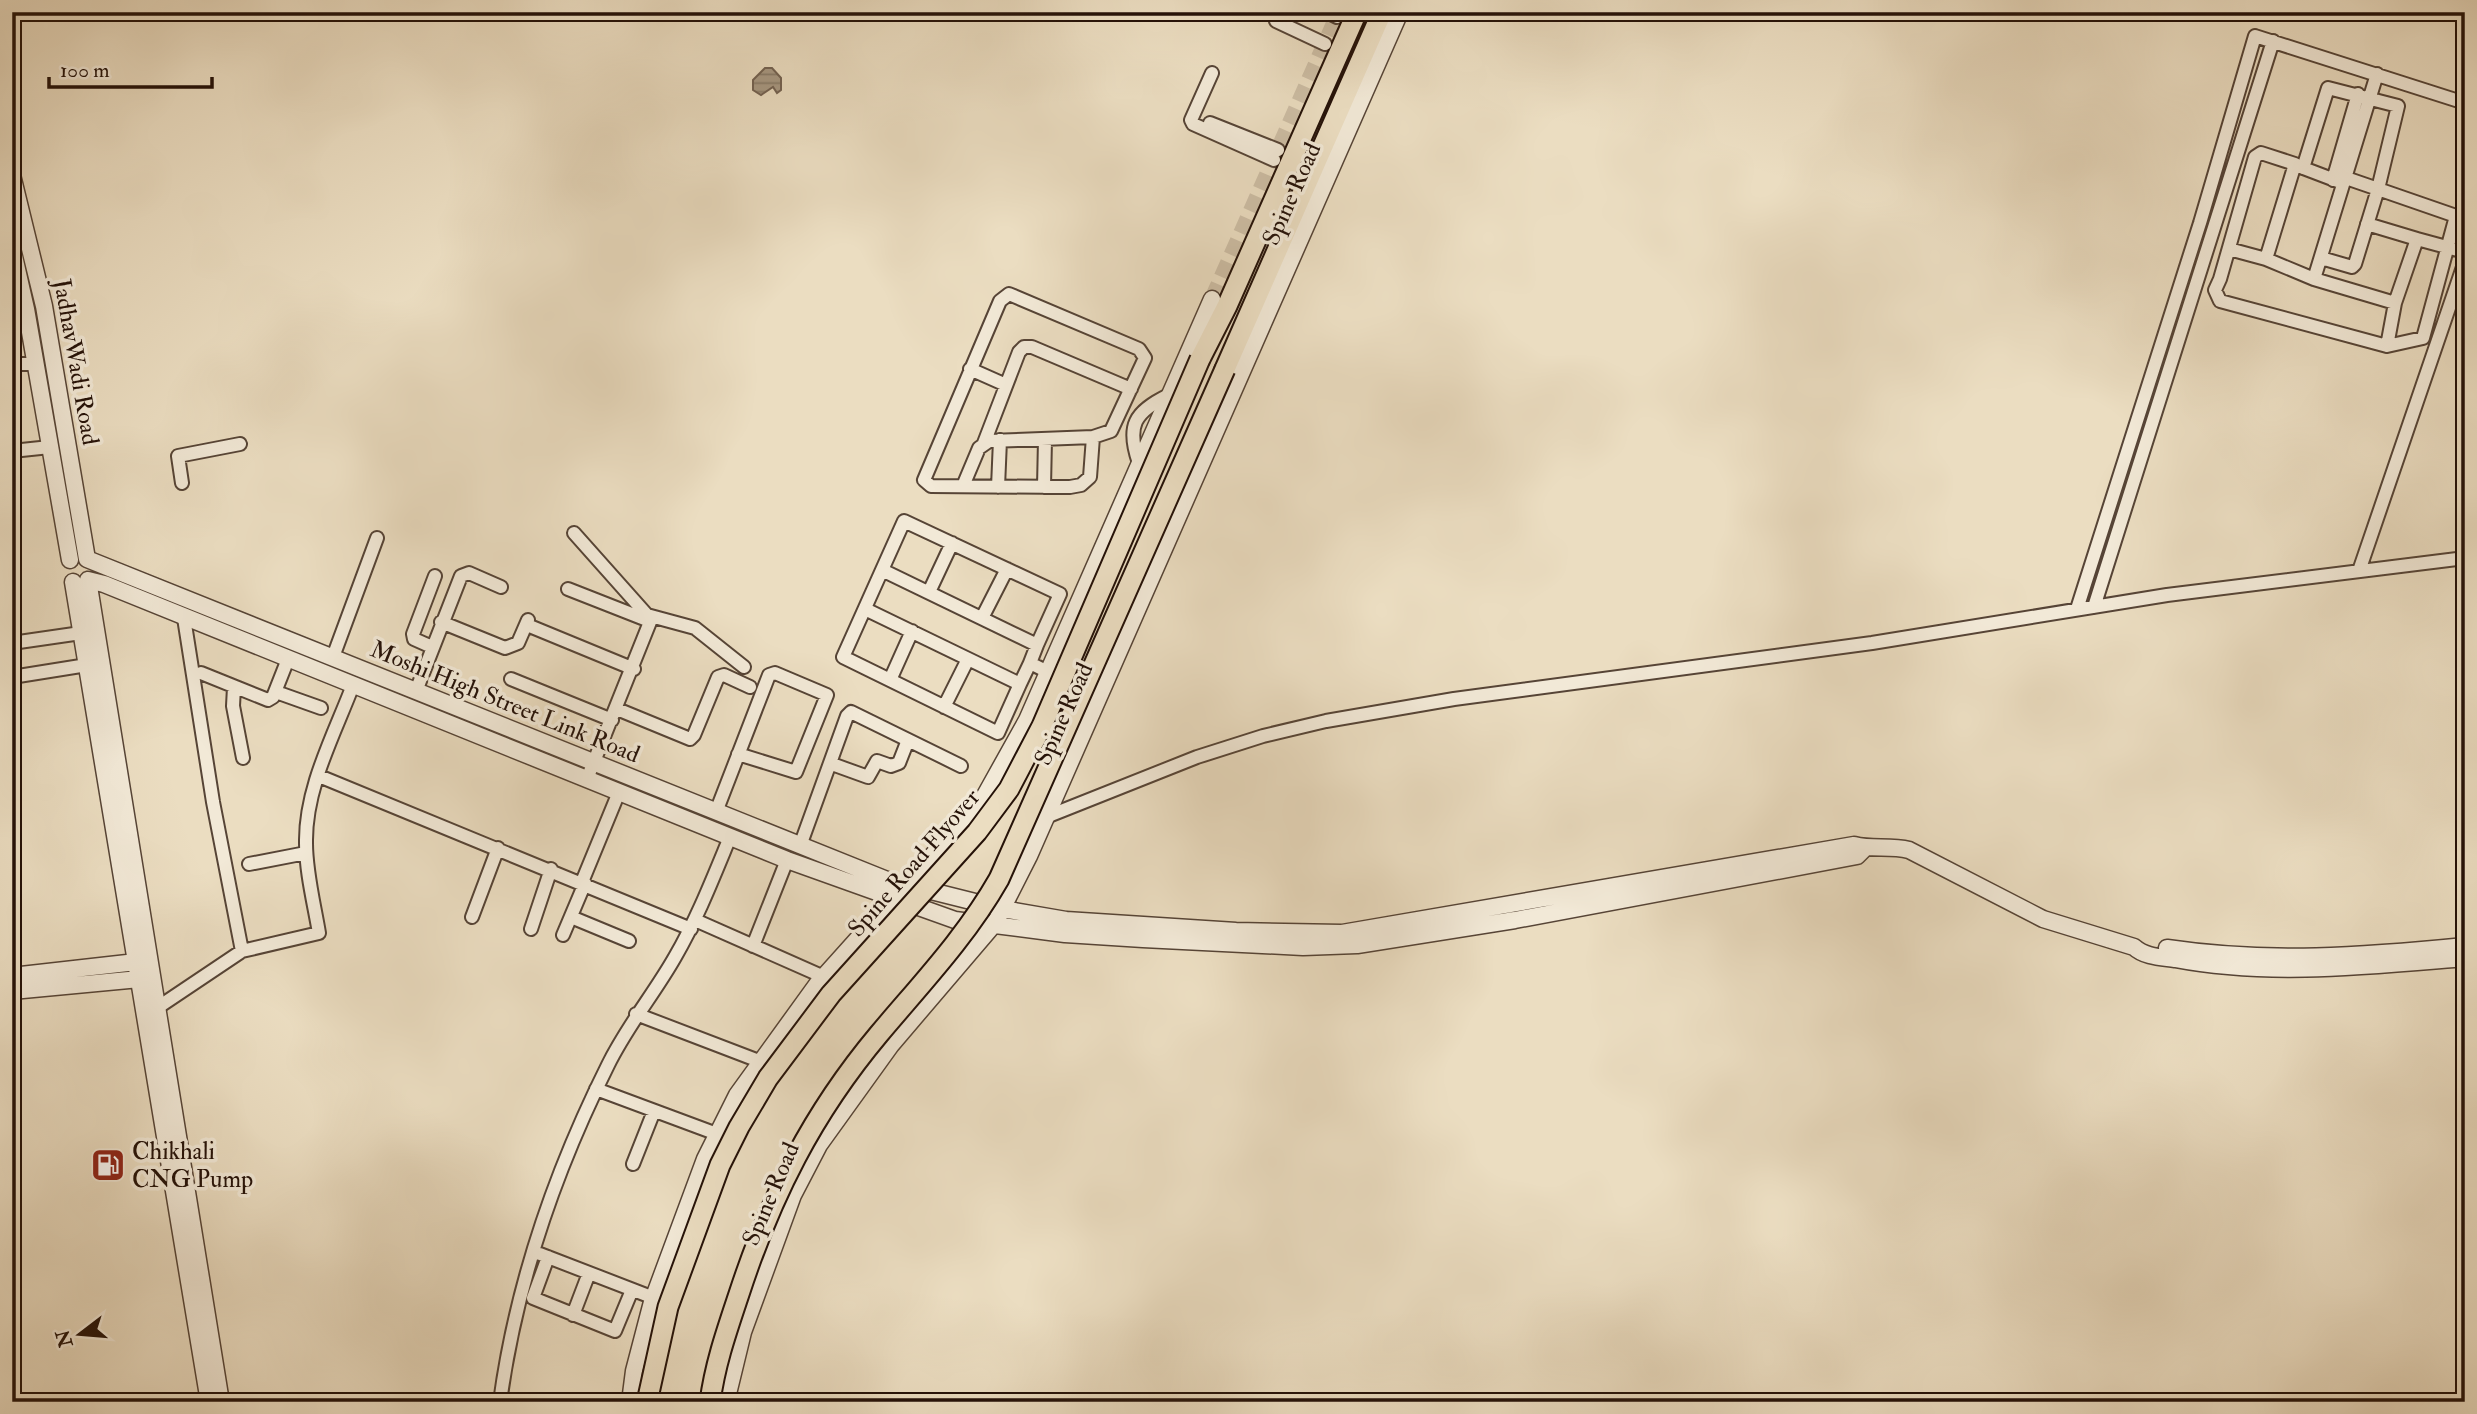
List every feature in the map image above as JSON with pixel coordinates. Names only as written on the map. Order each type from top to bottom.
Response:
[{"type":"main road","name":"Spine Road","points":[[1219,303],[1357,12]]},
{"type":"main road","name":"Spine Road","points":[[1255,319],[1382,12]]},
{"type":"main road","name":"Spine Road Flyover","points":[[647,1402],[668,1307],[720,1165],[745,1115],[831,994],[977,832],[1009,789],[1042,726],[1200,359],[1219,303]]},
{"type":"main road","points":[[710,1402],[727,1327],[753,1252],[785,1173],[820,1115],[879,1034],[960,938],[999,879],[1225,369],[1255,319]]},
{"type":"street","points":[[1280,12],[1276,21],[1325,44]]},
{"type":"street","name":"Spine Road","points":[[726,1402],[746,1322],[793,1195],[819,1145],[891,1045],[994,924],[1003,909],[1046,817],[1255,319],[1400,12]]},
{"type":"street","points":[[2095,607],[2206,225],[2255,36],[2465,103]]},
{"type":"street","points":[[2077,609],[2206,225],[2273,41]]},
{"type":"street","points":[[1205,121],[1276,155],[1193,124],[1191,120],[1212,73]]},
{"type":"street","points":[[2341,181],[2377,74]]},
{"type":"street","points":[[2266,259],[2329,88],[2396,104],[2399,108],[2354,266],[2321,258]]},
{"type":"street","points":[[2314,279],[2341,181],[2358,94]]},
{"type":"street","points":[[2256,154],[2299,166],[2455,214],[2449,248],[2423,338],[2387,346],[2220,300],[2215,290],[2256,154]]},
{"type":"street","name":"JadhavWadi Road","points":[[12,175],[44,306],[78,559]]},
{"type":"street","points":[[2206,225],[2233,235]]},
{"type":"street","points":[[2367,225],[2465,253]]},
{"type":"street","points":[[2387,346],[2395,303],[2417,239]]},
{"type":"street","points":[[2229,249],[2266,259],[2314,279],[2395,303]]},
{"type":"street","name":"JadhavWadi Road","points":[[13,251],[50,447],[78,559],[93,569],[80,581],[66,571],[78,559]]},
{"type":"street","points":[[2358,571],[2465,261]]},
{"type":"street","points":[[984,443],[1000,440],[1093,437],[1111,431],[1145,358],[1144,353],[1009,294],[1000,302],[924,480],[931,486],[1070,487],[1086,482],[1090,477],[1093,437]]},
{"type":"street","name":"Spine Road","points":[[630,1402],[634,1371],[654,1298],[717,1134],[759,1061],[824,977],[983,799],[1016,744],[1169,396],[1219,303]]},
{"type":"street","points":[[963,486],[984,443],[1019,352],[1024,347],[1032,347],[1131,389]]},
{"type":"street","points":[[12,365],[36,364]]},
{"type":"street","points":[[970,369],[1006,385]]},
{"type":"street","points":[[1139,463],[1132,443],[1136,422],[1145,407],[1169,396]]},
{"type":"street","points":[[1120,415],[1136,422]]},
{"type":"street","points":[[1044,487],[1045,439]]},
{"type":"street","points":[[998,487],[1000,440]]},
{"type":"street","points":[[181,483],[178,456],[240,444]]},
{"type":"street","points":[[12,451],[50,447]]},
{"type":"street","points":[[904,521],[1007,569],[1060,594],[998,733],[844,657],[904,521]]},
{"type":"street","points":[[574,533],[652,620]]},
{"type":"street","points":[[335,678],[337,659],[377,538]]},
{"type":"street","points":[[929,592],[952,543]]},
{"type":"street","points":[[1046,817],[1197,757],[1263,736],[1326,721],[1454,699],[1872,643],[2077,609],[2465,558]]},
{"type":"street","name":"Moshi High Street Link Road","points":[[78,559],[337,659],[887,880],[1003,909],[1066,920],[1161,927],[1342,933],[1575,902]]},
{"type":"street","points":[[982,618],[1007,569]]},
{"type":"street","points":[[883,570],[1037,645]]},
{"type":"street","points":[[416,691],[464,573],[501,587]]},
{"type":"street","points":[[432,647],[414,639],[413,634],[435,576]]},
{"type":"street","points":[[80,581],[81,633],[143,962]]},
{"type":"street","points":[[80,581],[146,979],[209,1402]]},
{"type":"street","name":"Moshi High Street Link Road","points":[[80,581],[104,584],[787,860],[955,920],[1065,934],[1328,947],[1384,942],[1575,902]]},
{"type":"street","points":[[568,589],[652,620],[682,622],[695,628],[744,667]]},
{"type":"street","points":[[865,609],[1020,684]]},
{"type":"street","points":[[184,618],[213,802],[242,951]]},
{"type":"street","points":[[587,779],[652,620]]},
{"type":"street","points":[[442,622],[505,648],[518,643],[530,623],[634,669]]},
{"type":"street","points":[[890,680],[912,631]]},
{"type":"street","points":[[12,643],[81,633]]},
{"type":"street","points":[[201,673],[268,700],[274,698],[288,659]]},
{"type":"street","points":[[944,706],[968,659]]},
{"type":"street","points":[[1030,663],[1048,672]]},
{"type":"street","points":[[12,677],[87,665]]},
{"type":"street","points":[[716,812],[738,754],[769,675],[775,673],[827,695],[796,772],[738,754]]},
{"type":"street","points":[[511,679],[690,738],[694,735],[718,677],[724,675],[750,687]]},
{"type":"street","points":[[158,1008],[242,951],[319,933],[306,853],[307,814],[313,786],[353,685]]},
{"type":"street","points":[[234,687],[233,706],[243,758]]},
{"type":"street","points":[[276,692],[321,708]]},
{"type":"street","points":[[800,846],[832,764],[847,716],[851,712],[961,766]]},
{"type":"street","points":[[832,764],[868,777],[877,761],[891,766],[900,763],[908,740]]},
{"type":"street","points":[[319,776],[693,925],[753,946],[824,977]]},
{"type":"street","points":[[563,935],[619,792]]},
{"type":"street","points":[[500,1402],[513,1326],[543,1218],[596,1089],[636,1014],[693,925],[730,837]]},
{"type":"street","points":[[1575,902],[1857,856],[1865,848],[1895,846],[1909,850],[2043,919],[2134,947],[2141,953],[2192,963],[2296,970],[2465,958]]},
{"type":"street","points":[[472,918],[498,848]]},
{"type":"street","points":[[249,864],[306,853]]},
{"type":"street","points":[[753,946],[787,860]]},
{"type":"street","points":[[531,929],[551,869]]},
{"type":"street","points":[[571,917],[629,942]]},
{"type":"street","points":[[2134,947],[2142,944],[2204,953],[2298,958],[2465,946]]},
{"type":"street","points":[[12,976],[143,962]]},
{"type":"street","points":[[146,979],[158,1008],[221,1402]]},
{"type":"street","points":[[12,990],[146,979]]},
{"type":"street","points":[[636,1014],[759,1061]]},
{"type":"street","points":[[596,1089],[717,1134]]},
{"type":"street","points":[[633,1164],[654,1111]]},
{"type":"street","points":[[533,1251],[654,1298]]},
{"type":"street","points":[[548,1257],[533,1298],[573,1315],[615,1331],[632,1290]]},
{"type":"street","points":[[573,1315],[589,1273]]},
{"type":"shaded area","points":[[765,68],[772,68],[781,78],[781,90],[777,93],[773,87],[761,95],[753,90],[753,80]]},
{"type":"tunnel","points":[[1212,299],[1339,12]]},
{"type":"place","name":"Chikhali CNG Pump","points":[[108,1165]]}]
